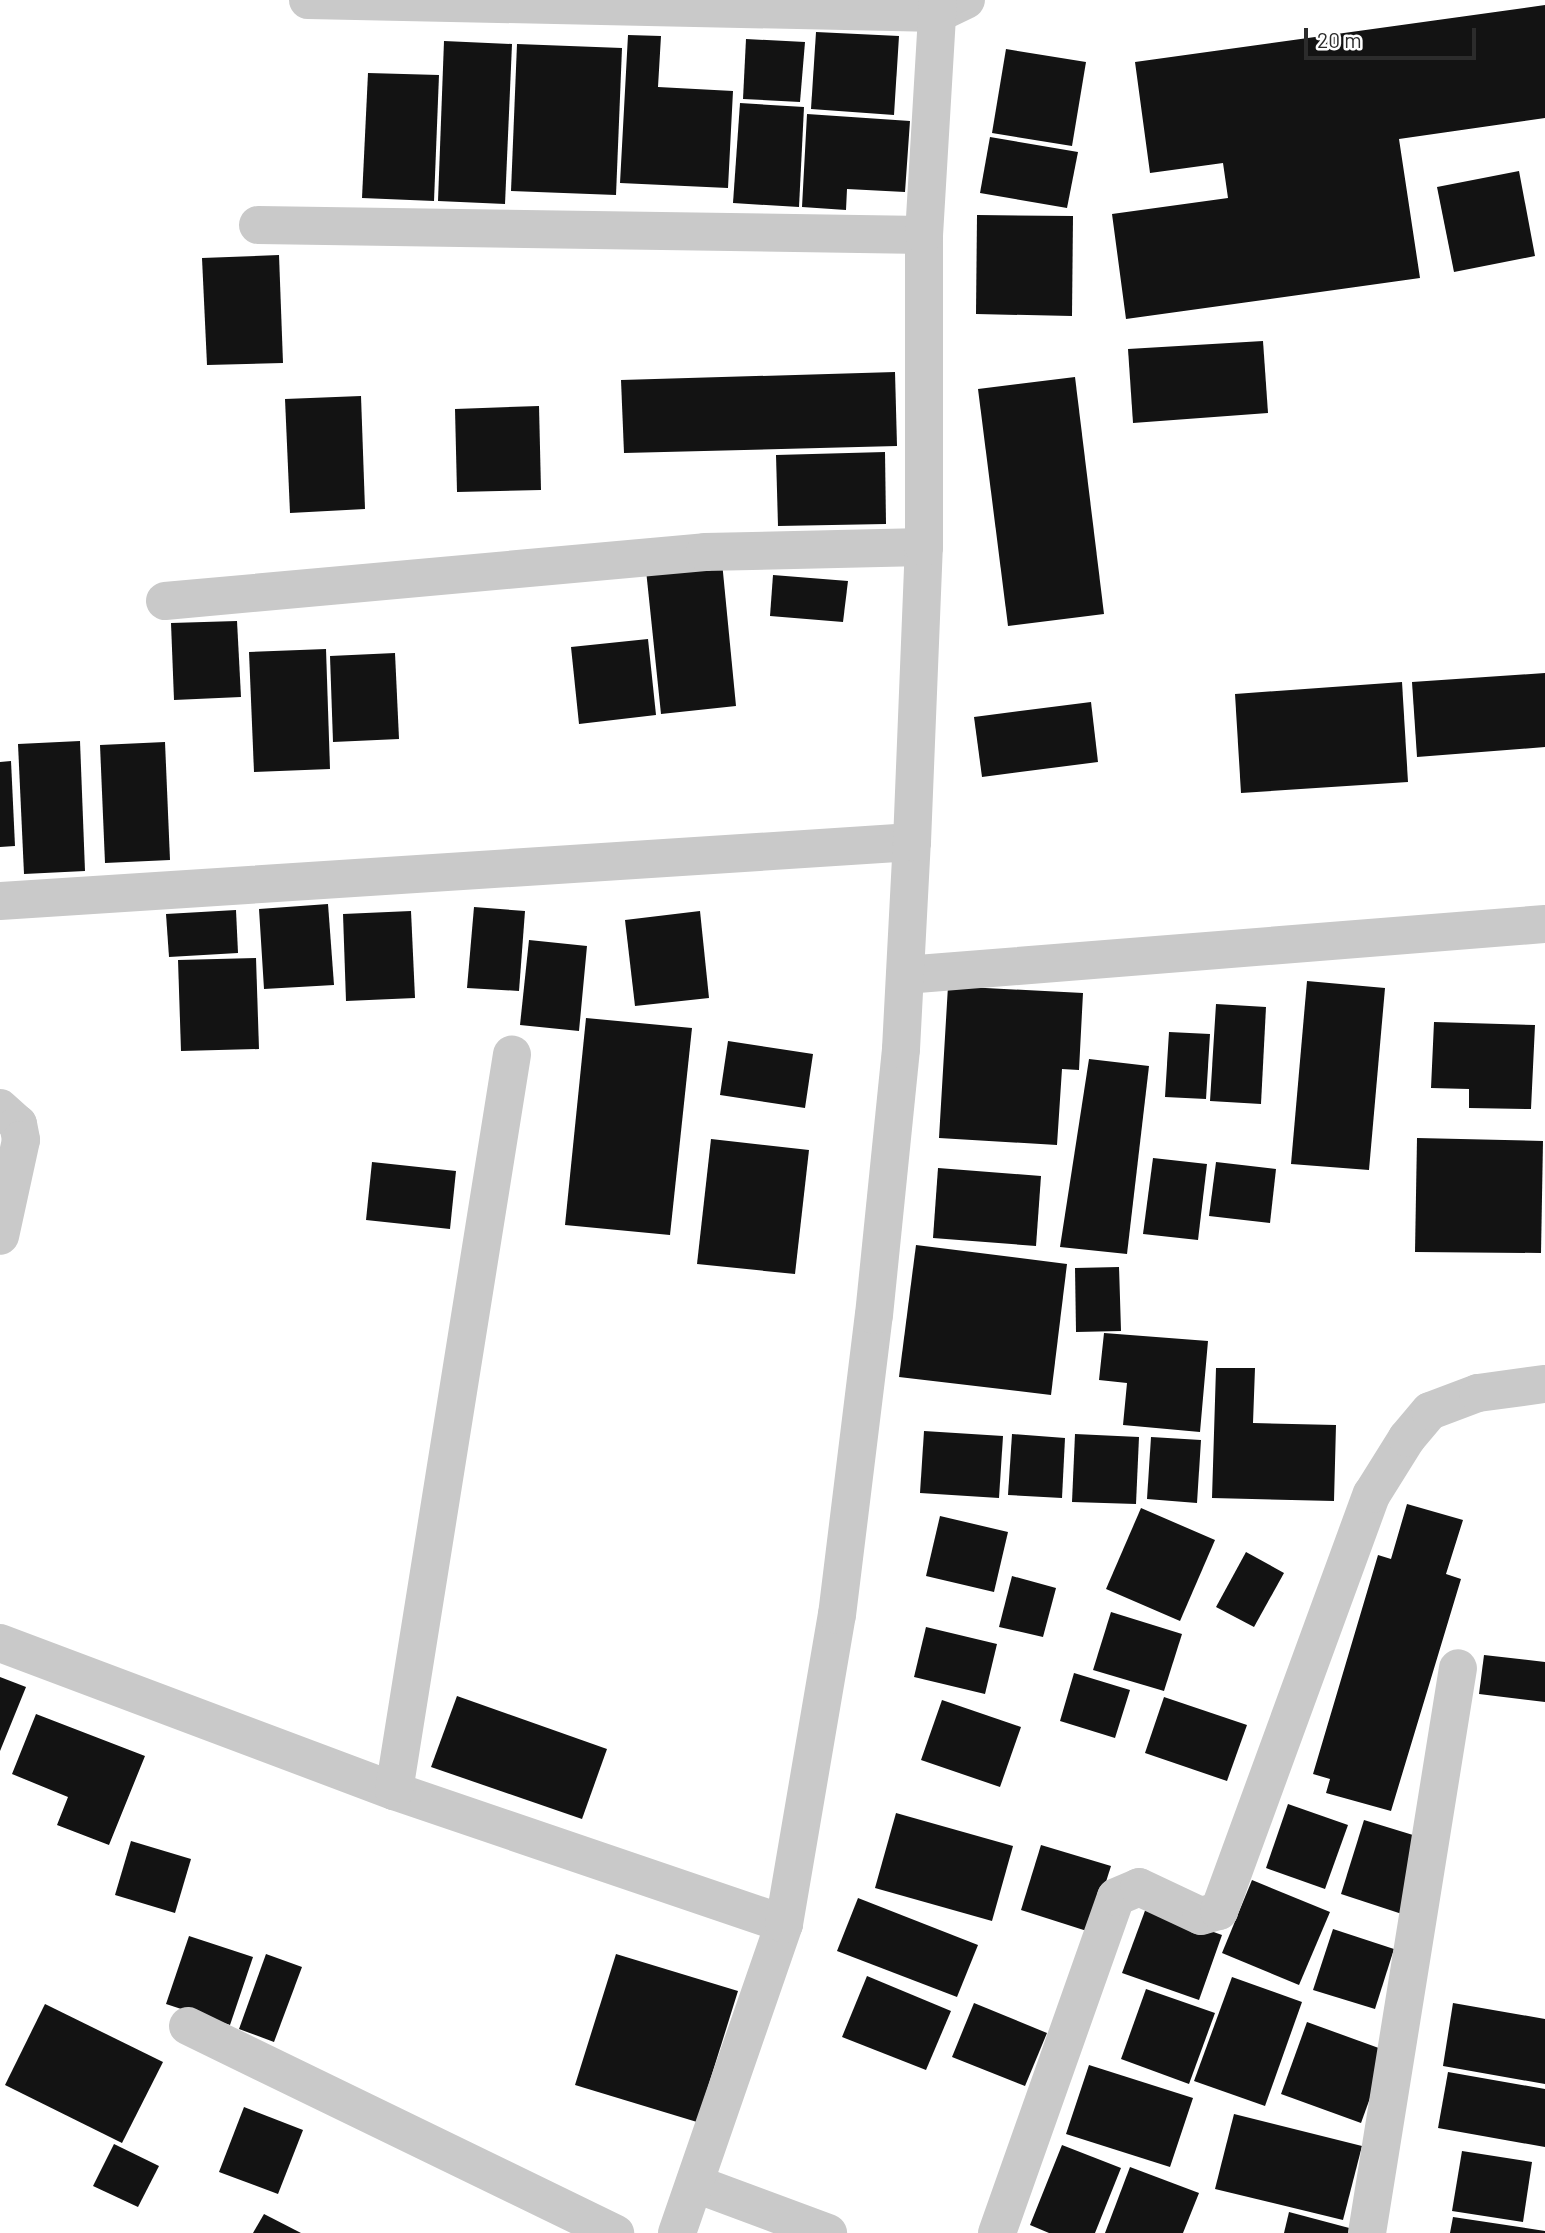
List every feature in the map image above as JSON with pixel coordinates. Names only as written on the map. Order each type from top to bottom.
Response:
[{"type":"street","points":[[308,0],[948,4],[925,235],[924,547],[905,975],[837,1615],[784,1924],[677,2233]]},
{"type":"street","points":[[258,225],[925,235]]},
{"type":"street","points":[[165,601],[705,552],[924,547]]},
{"type":"street","points":[[0,901],[912,842]]},
{"type":"street","points":[[905,975],[1545,924]]},
{"type":"street","points":[[394,1791],[512,1054]]},
{"type":"street","points":[[0,1108],[18,1124],[21,1140],[0,1236]]},
{"type":"street","points":[[997,2233],[1116,1897],[1139,1887],[1201,1916],[1219,1911],[1372,1494],[1407,1438],[1430,1411],[1478,1393],[1545,1384]]},
{"type":"street","points":[[0,1643],[394,1791],[784,1924]]},
{"type":"street","points":[[1367,2233],[1458,1668]]},
{"type":"street","points":[[188,2026],[615,2233]]},
{"type":"street","points":[[696,2184],[828,2233]]},
{"type":"building","points":[[1545,5],[1545,118],[1399,139],[1420,278],[1126,319],[1112,214],[1228,198],[1223,163],[1150,173],[1135,62]]},
{"type":"building","points":[[816,32],[899,36],[894,115],[811,109]]},
{"type":"building","points":[[628,35],[661,36],[658,87],[733,91],[728,188],[620,183]]},
{"type":"building","points":[[746,39],[805,42],[800,102],[743,99]]},
{"type":"building","points":[[444,41],[512,44],[505,204],[438,201]]},
{"type":"building","points":[[517,44],[622,48],[616,195],[511,191]]},
{"type":"building","points":[[1006,49],[1086,62],[1072,146],[992,133]]},
{"type":"building","points":[[368,73],[439,75],[434,201],[362,198]]},
{"type":"building","points":[[740,103],[804,107],[799,207],[733,203]]},
{"type":"building","points":[[807,114],[910,121],[905,192],[847,189],[846,210],[802,207]]},
{"type":"building","points":[[990,137],[1078,152],[1067,208],[980,193]]},
{"type":"building","points":[[1519,171],[1535,256],[1454,272],[1437,187]]},
{"type":"building","points":[[977,215],[1073,216],[1072,316],[976,314]]},
{"type":"building","points":[[279,255],[283,363],[207,365],[202,258]]},
{"type":"building","points":[[1263,341],[1268,413],[1133,423],[1128,349]]},
{"type":"building","points":[[895,372],[897,446],[624,453],[621,380]]},
{"type":"building","points":[[1075,377],[1104,614],[1008,626],[978,389]]},
{"type":"building","points":[[361,396],[365,509],[290,513],[285,399]]},
{"type":"building","points":[[539,406],[541,490],[457,492],[455,409]]},
{"type":"building","points":[[885,452],[886,524],[778,526],[776,455]]},
{"type":"building","points":[[722,562],[736,706],[661,714],[646,570]]},
{"type":"building","points":[[773,575],[848,581],[843,622],[770,616]]},
{"type":"building","points":[[237,621],[241,697],[174,700],[171,623]]},
{"type":"building","points":[[648,639],[656,715],[579,724],[571,647]]},
{"type":"building","points":[[326,649],[330,769],[254,772],[249,652]]},
{"type":"building","points":[[395,653],[399,739],[333,742],[330,656]]},
{"type":"building","points":[[1545,673],[1545,747],[1417,757],[1412,682]]},
{"type":"building","points":[[1402,682],[1408,782],[1241,793],[1235,694]]},
{"type":"building","points":[[1091,702],[1098,762],[982,777],[974,717]]},
{"type":"building","points":[[80,741],[85,871],[24,874],[18,744]]},
{"type":"building","points":[[165,742],[170,860],[105,863],[100,745]]},
{"type":"building","points":[[11,761],[15,846],[0,847],[0,762]]},
{"type":"building","points":[[328,904],[334,985],[264,989],[259,909]]},
{"type":"building","points":[[474,907],[525,911],[519,991],[467,988]]},
{"type":"building","points":[[236,910],[238,953],[169,957],[166,914]]},
{"type":"building","points":[[411,911],[415,998],[346,1001],[343,914]]},
{"type":"building","points":[[700,911],[709,998],[635,1006],[625,920]]},
{"type":"building","points":[[529,940],[587,946],[579,1031],[520,1025]]},
{"type":"building","points":[[256,958],[259,1049],[181,1051],[178,960]]},
{"type":"building","points":[[1307,981],[1385,988],[1369,1170],[1291,1164]]},
{"type":"building","points":[[948,986],[1083,993],[1079,1070],[1062,1069],[1057,1145],[939,1138]]},
{"type":"building","points":[[1216,1004],[1266,1007],[1261,1104],[1210,1101]]},
{"type":"building","points":[[586,1018],[692,1028],[670,1235],[565,1225]]},
{"type":"building","points":[[1434,1022],[1535,1025],[1531,1109],[1469,1108],[1469,1089],[1431,1088]]},
{"type":"building","points":[[1169,1032],[1210,1034],[1206,1099],[1165,1097]]},
{"type":"building","points":[[728,1041],[813,1054],[805,1108],[720,1095]]},
{"type":"building","points":[[1089,1059],[1149,1066],[1127,1254],[1060,1247]]},
{"type":"building","points":[[1417,1138],[1543,1141],[1541,1253],[1415,1252]]},
{"type":"building","points":[[711,1139],[809,1150],[795,1274],[697,1264]]},
{"type":"building","points":[[1153,1158],[1207,1164],[1198,1240],[1143,1234]]},
{"type":"building","points":[[372,1162],[456,1171],[450,1229],[366,1220]]},
{"type":"building","points":[[1216,1162],[1276,1169],[1270,1223],[1209,1216]]},
{"type":"building","points":[[938,1168],[1041,1176],[1036,1246],[933,1238]]},
{"type":"building","points":[[916,1245],[1067,1264],[1051,1395],[899,1377]]},
{"type":"building","points":[[1119,1267],[1121,1331],[1076,1332],[1075,1268]]},
{"type":"building","points":[[1104,1333],[1208,1341],[1200,1432],[1123,1425],[1127,1383],[1099,1380]]},
{"type":"building","points":[[1216,1368],[1255,1368],[1253,1423],[1336,1425],[1334,1501],[1212,1498]]},
{"type":"building","points":[[924,1431],[1003,1436],[999,1498],[920,1493]]},
{"type":"building","points":[[1012,1434],[1065,1438],[1062,1498],[1008,1495]]},
{"type":"building","points":[[1075,1434],[1139,1437],[1136,1504],[1072,1502]]},
{"type":"building","points":[[1151,1437],[1201,1440],[1197,1503],[1147,1499]]},
{"type":"building","points":[[1407,1504],[1463,1520],[1446,1574],[1461,1579],[1391,1811],[1326,1793],[1330,1779],[1313,1774],[1378,1555],[1391,1559]]},
{"type":"building","points":[[1141,1508],[1215,1540],[1180,1621],[1106,1589]]},
{"type":"building","points":[[940,1516],[1008,1532],[994,1592],[926,1576]]},
{"type":"building","points":[[1246,1552],[1284,1573],[1254,1627],[1216,1607]]},
{"type":"building","points":[[1012,1576],[1056,1588],[1043,1637],[999,1627]]},
{"type":"building","points":[[1111,1612],[1182,1634],[1164,1691],[1093,1670]]},
{"type":"building","points":[[926,1627],[997,1644],[985,1694],[914,1677]]},
{"type":"building","points":[[1484,1655],[1545,1662],[1545,1702],[1479,1694]]},
{"type":"building","points":[[1074,1673],[1130,1690],[1115,1738],[1060,1721]]},
{"type":"building","points":[[0,1677],[26,1687],[0,1751]]},
{"type":"building","points":[[457,1696],[607,1749],[582,1819],[431,1767]]},
{"type":"building","points":[[1164,1697],[1247,1725],[1227,1781],[1145,1753]]},
{"type":"building","points":[[942,1700],[1021,1727],[1000,1787],[921,1760]]},
{"type":"building","points":[[36,1714],[145,1756],[109,1845],[57,1825],[68,1797],[12,1774]]},
{"type":"building","points":[[1288,1804],[1348,1825],[1325,1889],[1266,1868]]},
{"type":"building","points":[[896,1813],[1013,1846],[992,1921],[875,1888]]},
{"type":"building","points":[[1364,1820],[1426,1839],[1402,1914],[1341,1894]]},
{"type":"building","points":[[131,1841],[191,1859],[175,1913],[115,1895]]},
{"type":"building","points":[[1041,1845],[1111,1866],[1090,1932],[1021,1910]]},
{"type":"building","points":[[1252,1880],[1330,1912],[1299,1985],[1222,1953]]},
{"type":"building","points":[[858,1898],[978,1945],[957,1997],[837,1951]]},
{"type":"building","points":[[1146,1908],[1222,1935],[1199,2000],[1122,1973]]},
{"type":"building","points":[[1333,1929],[1394,1949],[1375,2009],[1313,1990]]},
{"type":"building","points":[[189,1936],[253,1957],[230,2025],[166,2004]]},
{"type":"building","points":[[266,1954],[302,1967],[274,2042],[239,2029]]},
{"type":"building","points":[[616,1954],[738,1991],[697,2122],[575,2085]]},
{"type":"building","points":[[867,1976],[951,2011],[926,2070],[842,2037]]},
{"type":"building","points":[[1232,1977],[1302,2002],[1265,2106],[1194,2081]]},
{"type":"building","points":[[1146,1989],[1215,2013],[1189,2084],[1121,2059]]},
{"type":"building","points":[[974,2003],[1047,2033],[1025,2086],[952,2057]]},
{"type":"building","points":[[1453,2003],[1545,2019],[1545,2084],[1443,2066]]},
{"type":"building","points":[[45,2004],[163,2062],[122,2143],[5,2085]]},
{"type":"building","points":[[1307,2022],[1387,2051],[1361,2123],[1281,2094]]},
{"type":"building","points":[[1089,2065],[1193,2098],[1170,2167],[1066,2134]]},
{"type":"building","points":[[1448,2072],[1545,2089],[1545,2147],[1438,2128]]},
{"type":"building","points":[[244,2107],[303,2130],[278,2194],[219,2172]]},
{"type":"building","points":[[1234,2114],[1362,2146],[1343,2220],[1215,2189]]},
{"type":"building","points":[[114,2144],[159,2166],[138,2207],[93,2186]]},
{"type":"building","points":[[1062,2145],[1121,2168],[1095,2233],[1049,2233],[1030,2225]]},
{"type":"building","points":[[1462,2151],[1532,2162],[1523,2222],[1452,2211]]},
{"type":"building","points":[[1130,2167],[1199,2193],[1183,2233],[1105,2233]]},
{"type":"building","points":[[1289,2212],[1353,2229],[1352,2233],[1284,2233]]},
{"type":"building","points":[[264,2214],[301,2233],[253,2233]]},
{"type":"building","points":[[1453,2217],[1545,2231],[1545,2233],[1450,2233]]}]
